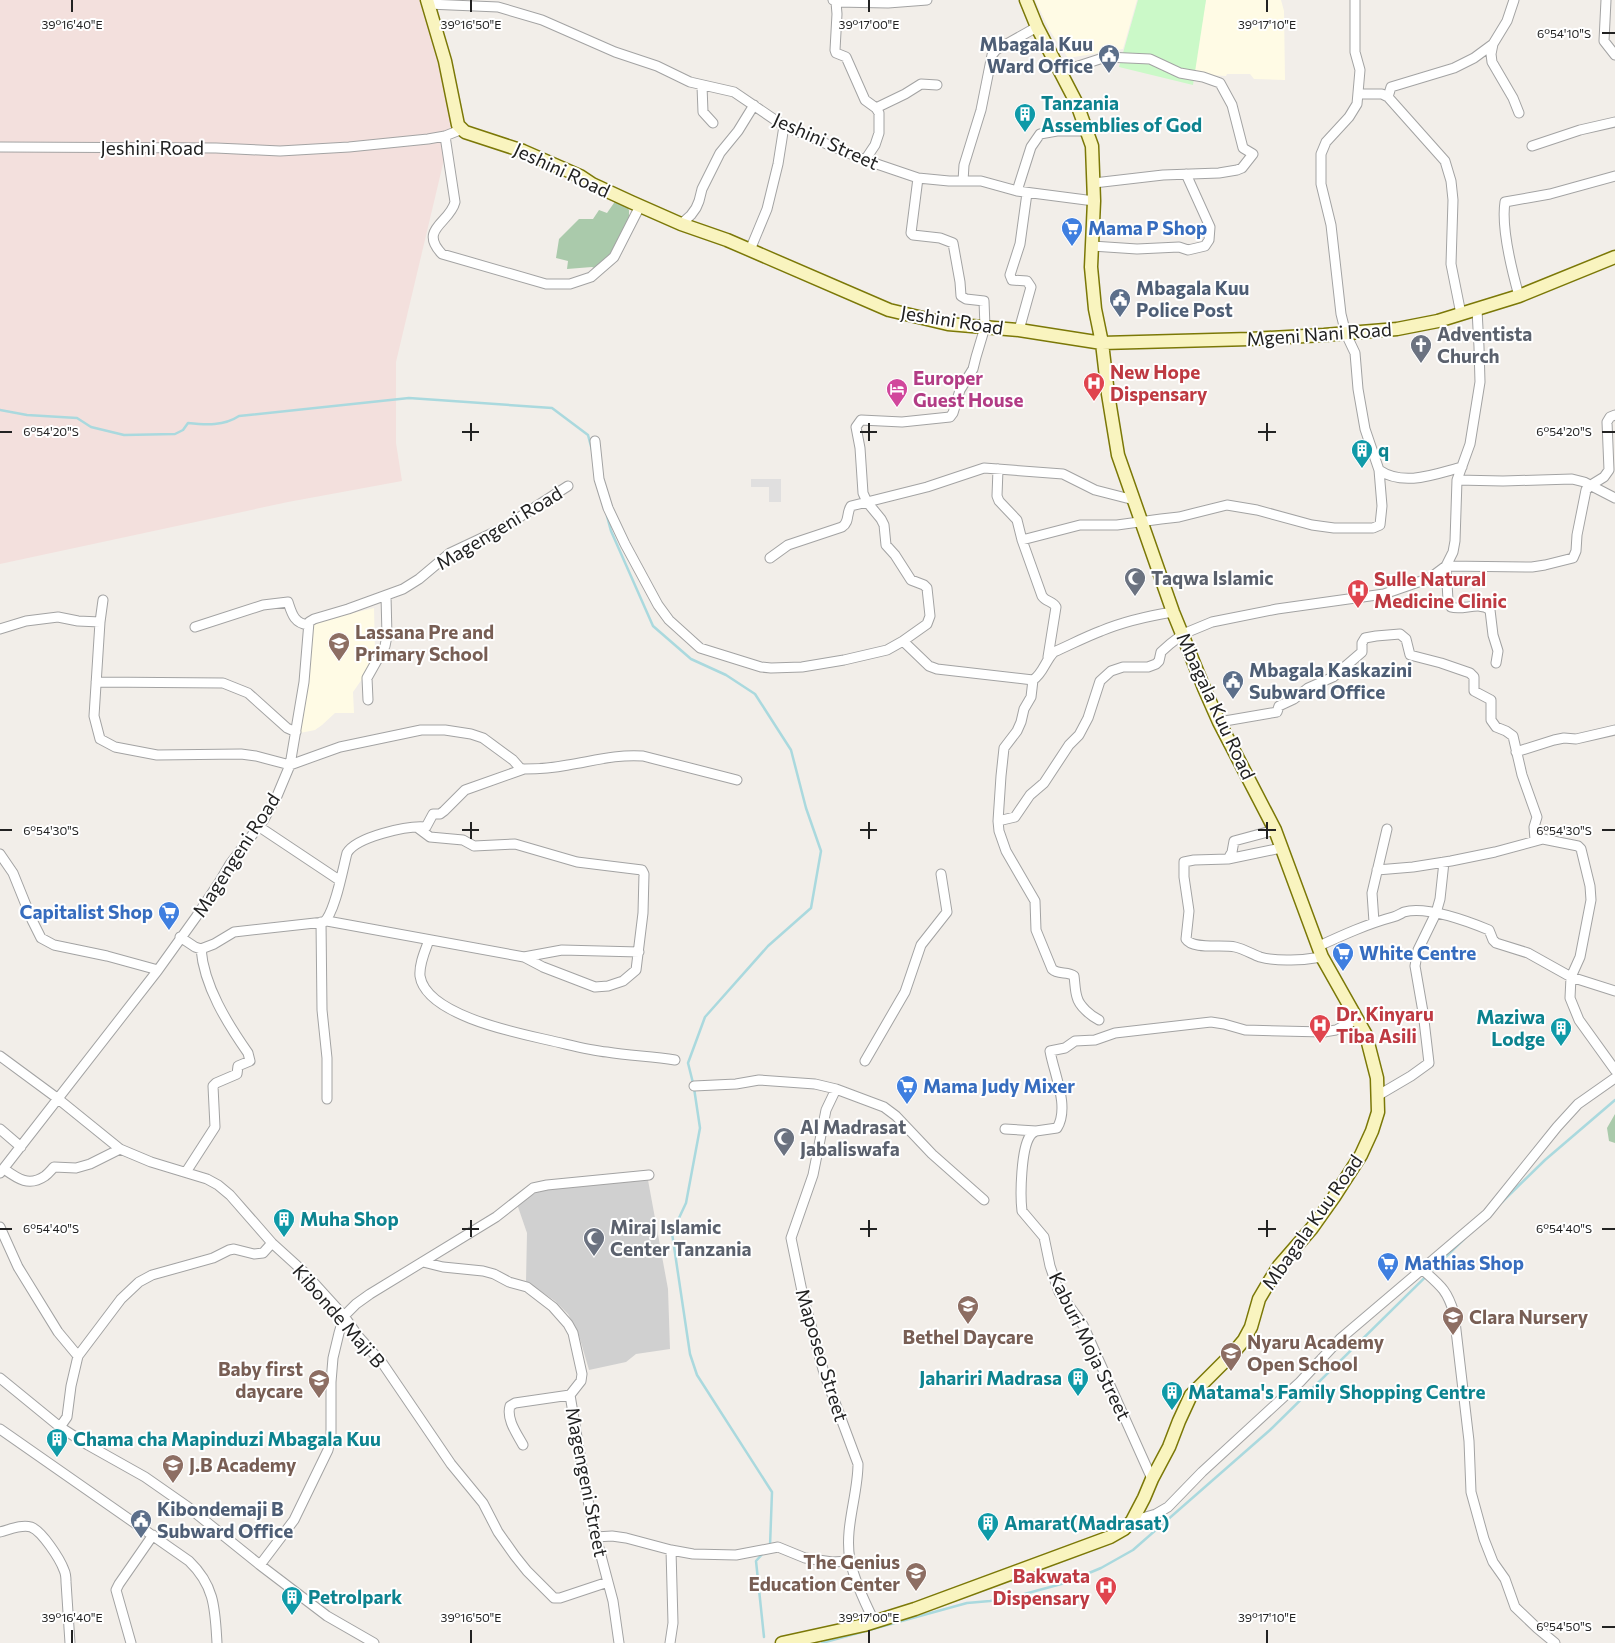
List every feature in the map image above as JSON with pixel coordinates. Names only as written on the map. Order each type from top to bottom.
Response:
[{"type":"street","points":[[865,160],[875,144],[879,133],[879,113],[876,108],[865,100],[846,57],[836,53],[837,14],[834,1],[888,3],[927,0]]},
{"type":"street","name":"Mbagala Kuu Road","points":[[1026,0],[1037,27],[1077,104],[1092,146],[1094,201],[1091,267],[1095,309],[1102,343],[1118,455],[1173,612],[1218,722],[1275,830],[1320,952],[1366,1035],[1377,1078],[1378,1112],[1372,1132],[1361,1155],[1318,1220],[1279,1266],[1259,1299],[1251,1327],[1244,1340],[1191,1395],[1170,1447],[1132,1521]]},
{"type":"street","points":[[1022,540],[1080,525],[1117,525],[1179,517],[1227,505],[1257,510],[1312,525],[1334,528],[1377,528],[1380,525],[1382,515],[1379,470],[1365,429],[1358,388],[1355,352],[1346,334],[1341,314],[1331,225],[1322,192],[1321,154],[1326,142],[1354,111],[1357,104],[1360,70],[1355,52],[1355,0]]},
{"type":"street","points":[[1388,97],[1391,87],[1454,68],[1474,58],[1492,44],[1507,21],[1514,0]]},
{"type":"street","points":[[1606,0],[1604,41],[1615,55]]},
{"type":"street","points":[[427,2],[445,61],[460,130]]},
{"type":"street","name":"Jeshini Street","points":[[427,2],[508,9],[542,20],[615,52],[644,61],[687,81],[734,92],[784,126],[865,160],[918,178],[981,181],[1027,193],[1094,201]]},
{"type":"street","points":[[963,181],[964,165],[981,110],[992,55],[996,50],[1037,27]]},
{"type":"street","points":[[1492,44],[1492,62],[1514,98],[1519,112]]},
{"type":"street","points":[[1060,72],[1106,57],[1150,59],[1180,73],[1203,76],[1220,83],[1232,105],[1243,148],[1252,153],[1253,156],[1242,168],[1237,170],[1094,183]]},
{"type":"street","points":[[876,108],[906,94],[921,84],[937,85]]},
{"type":"street","points":[[702,86],[703,112],[713,124]]},
{"type":"street","points":[[1358,94],[1382,94],[1388,97],[1445,161],[1451,180],[1453,200],[1452,271],[1462,314]]},
{"type":"street","points":[[681,224],[696,208],[705,182],[720,153],[738,131],[754,105]]},
{"type":"street","points":[[1532,146],[1580,130],[1615,122]]},
{"type":"street","points":[[750,250],[767,209],[778,164],[784,126]]},
{"type":"street","name":"Jeshini Road","points":[[0,147],[280,150],[349,147],[445,136],[460,130],[523,150],[580,176],[592,184],[681,224],[750,250],[889,310],[948,324],[1019,330],[1102,343]]},
{"type":"street","points":[[1017,191],[1031,147],[1040,134],[1057,131],[1087,132]]},
{"type":"street","points":[[445,136],[455,202],[453,208],[436,226],[434,232],[434,246],[442,254],[546,284],[570,284],[591,277],[614,257],[640,206]]},
{"type":"street","points":[[1092,246],[1137,249],[1179,247],[1188,250],[1205,246],[1209,240],[1210,227],[1186,174]]},
{"type":"street","points":[[1519,296],[1508,248],[1505,202],[1550,194],[1615,176]]},
{"type":"street","points":[[595,441],[599,479],[608,508],[622,537],[658,605],[669,620],[697,646],[704,650],[761,667],[793,668],[887,650],[927,624],[929,620],[927,588],[911,580],[895,555],[886,545],[881,519],[867,502],[862,486],[860,448],[856,426],[861,420],[902,422],[950,417],[960,390],[973,369],[985,327],[984,301],[966,299],[960,296],[960,282],[952,242],[931,236],[913,235],[911,233],[918,178]]},
{"type":"street","points":[[1019,330],[1031,287],[1027,281],[1012,280],[1010,275],[1020,244],[1027,193]]},
{"type":"street","name":"Mgeni Nani Road","points":[[1102,343],[1192,342],[1346,334],[1396,329],[1438,321],[1519,296],[1615,257]]},
{"type":"street","points":[[998,821],[1014,817],[1030,794],[1046,780],[1057,761],[1079,735],[1086,722],[1100,681],[1111,671],[1123,667],[1148,667],[1156,664],[1164,649],[1183,634],[1212,622],[1277,609],[1384,594],[1430,578],[1446,566],[1453,552],[1455,540],[1457,480],[1470,444],[1480,382],[1476,310]]},
{"type":"street","points":[[1446,566],[1532,567],[1572,558],[1576,551],[1577,534],[1585,492],[1591,485],[1604,477],[1609,470],[1606,422],[1615,415]]},
{"type":"street","points":[[1379,470],[1394,478],[1417,478],[1462,467]]},
{"type":"street","points":[[770,558],[788,545],[842,528],[847,523],[848,510],[851,506],[927,487],[981,468],[1063,474],[1095,490],[1134,500]]},
{"type":"street","points":[[998,469],[999,501],[1017,520],[1042,596],[1045,600],[1056,606],[1048,657],[1034,680],[1031,697],[1024,709],[1019,726],[1004,748],[1000,776],[999,831],[1006,851],[1035,901],[1036,930],[1052,969],[1056,972],[1072,974],[1074,976],[1076,995],[1079,1001],[1088,1013],[1099,1020]]},
{"type":"street","points":[[1457,480],[1572,479],[1591,485],[1615,498]]},
{"type":"street","name":"Magengeni Road","points":[[2,1171],[158,970],[220,882],[230,864],[263,821],[290,765],[304,682],[308,625],[314,618],[386,596],[411,585],[450,553],[501,529],[568,486]]},
{"type":"street","points":[[1446,566],[1448,600],[1451,607],[1457,609],[1482,606],[1490,610],[1493,635],[1498,651],[1496,664]]},
{"type":"street","points":[[368,700],[367,678],[386,646],[386,596]]},
{"type":"street","points":[[103,600],[94,716],[100,739],[115,748],[157,755],[241,754],[290,765],[340,748],[411,732],[429,730],[471,734],[483,738],[513,760],[520,768],[524,769]]},
{"type":"street","points":[[195,627],[263,605],[288,602],[292,617],[302,624],[308,625]]},
{"type":"street","points":[[1048,657],[1054,652],[1102,630],[1142,618],[1173,612]]},
{"type":"street","points":[[0,629],[26,621],[58,616],[78,621],[100,622]]},
{"type":"street","points":[[1218,722],[1277,712],[1282,704],[1294,699],[1308,688],[1333,677],[1362,652],[1362,643],[1365,638],[1400,634],[1406,639],[1411,656],[1441,663],[1473,675],[1474,691],[1491,700],[1491,720],[1496,727],[1513,736],[1522,775],[1537,817],[1534,827],[1535,840]]},
{"type":"street","points":[[903,641],[929,666],[937,670],[1034,680]]},
{"type":"street","points":[[96,682],[223,683],[248,693],[287,728],[296,732]]},
{"type":"street","points":[[1516,752],[1554,740],[1564,738],[1576,739],[1615,730]]},
{"type":"street","points":[[327,1099],[327,1058],[322,1010],[324,922],[350,848],[358,843],[392,831],[426,827],[433,814],[440,814],[444,811],[461,792],[524,769],[554,768],[615,756],[635,755],[737,780]]},
{"type":"street","points":[[258,826],[340,880]]},
{"type":"street","points":[[180,937],[201,949],[214,944],[234,932],[324,922],[524,957],[543,967],[590,986],[608,986],[622,981],[633,974],[638,968],[644,874],[642,870],[577,862],[515,844],[474,846],[464,840],[430,837],[418,828]]},
{"type":"street","points":[[1374,922],[1372,900],[1387,829]]},
{"type":"street","points":[[1228,859],[1232,852],[1234,841],[1275,830]]},
{"type":"street","points":[[1377,870],[1444,862],[1495,852],[1535,840],[1549,839],[1576,846],[1581,850],[1590,886],[1591,900],[1580,957],[1570,976],[1569,990],[1573,1009],[1579,1020],[1615,1070]]},
{"type":"street","points":[[1281,848],[1228,859],[1194,860],[1183,864],[1189,911],[1186,938],[1188,942],[1196,945],[1235,947],[1261,958],[1304,960],[1374,922],[1394,917],[1404,912],[1419,911],[1436,914],[1489,930],[1494,941],[1528,953],[1570,976],[1615,991]]},
{"type":"street","points":[[0,854],[13,873],[41,938],[54,945],[107,956],[158,970]]},
{"type":"street","points":[[1377,1096],[1430,1063],[1415,966],[1418,950],[1436,914],[1443,885],[1444,862]]},
{"type":"street","points":[[865,1061],[905,992],[921,945],[946,913],[947,906],[941,874]]},
{"type":"street","points":[[429,940],[420,976],[430,994],[445,1006],[484,1024],[514,1033],[605,1052],[675,1060]]},
{"type":"street","points":[[186,1172],[215,1127],[213,1086],[237,1074],[238,1066],[250,1061],[248,1052],[228,1022],[205,972],[201,949]]},
{"type":"street","points":[[524,957],[536,953],[562,950],[639,952]]},
{"type":"street","points":[[1004,1129],[1036,1131],[1057,1128],[1061,1120],[1061,1095],[1050,1051],[1065,1048],[1073,1042],[1095,1040],[1115,1033],[1211,1022],[1245,1030],[1324,1032],[1336,1030],[1357,1019]]},
{"type":"street","name":"Kibonde Maji B","points":[[0,1056],[120,1148],[150,1162],[207,1179],[224,1190],[272,1243],[320,1288],[383,1364],[451,1464],[483,1503],[498,1532],[532,1576],[554,1598],[560,1598],[608,1582]]},
{"type":"street","points":[[782,1643],[915,1609],[1110,1538],[1132,1521],[1156,1514],[1168,1507],[1202,1472],[1300,1382],[1340,1339],[1487,1214],[1557,1127],[1578,1104],[1615,1078]]},
{"type":"street","points":[[694,1086],[706,1087],[759,1080],[815,1084],[836,1089],[884,1107],[896,1116],[932,1154],[984,1200]]},
{"type":"street","name":"Maposeo Street","points":[[836,1089],[826,1110],[813,1176],[791,1238],[803,1296],[824,1373],[858,1464],[858,1479],[851,1516],[850,1561],[874,1621]]},
{"type":"street","points":[[0,1129],[21,1147]]},
{"type":"street","name":"Kaburi Moja Street","points":[[1036,1131],[1030,1136],[1024,1155],[1021,1185],[1022,1211],[1044,1237],[1050,1266],[1059,1292],[1083,1325],[1152,1479]]},
{"type":"street","points":[[2,1171],[33,1182],[46,1175],[54,1167],[76,1168],[90,1164],[120,1148]]},
{"type":"street","points":[[260,1566],[294,1520],[328,1450],[331,1438],[331,1382],[334,1358],[344,1316],[356,1304],[424,1262],[438,1251],[496,1217],[533,1188],[547,1185],[650,1176]]},
{"type":"street","points":[[0,1227],[18,1267],[58,1332],[78,1356]]},
{"type":"street","points":[[60,1428],[67,1417],[71,1386],[78,1356],[121,1299],[138,1282],[152,1275],[213,1258],[229,1250],[234,1249],[254,1254],[263,1253],[272,1243]]},
{"type":"street","points":[[424,1262],[443,1267],[494,1274],[509,1282],[527,1287],[553,1307],[568,1324],[573,1333],[582,1374],[581,1381],[570,1395]]},
{"type":"street","points":[[1423,1270],[1444,1289],[1450,1298],[1454,1313],[1469,1440],[1471,1492],[1488,1551],[1492,1562],[1505,1579],[1516,1608],[1555,1643]]},
{"type":"street","points":[[0,1378],[60,1428],[188,1506],[260,1566],[327,1616],[374,1643]]},
{"type":"street","name":"Magengeni Street","points":[[522,1445],[510,1420],[510,1406],[515,1403],[570,1395],[586,1491],[613,1601],[619,1643]]},
{"type":"street","points":[[0,1429],[189,1561],[204,1576],[209,1585],[216,1618],[217,1643]]},
{"type":"street","points":[[0,1532],[19,1527],[30,1527],[39,1532],[62,1564],[66,1576],[70,1643]]},
{"type":"street","points":[[131,1643],[116,1590],[153,1535]]},
{"type":"street","points":[[596,1538],[612,1536],[626,1538],[693,1554],[724,1555],[756,1552],[778,1547],[805,1558],[832,1562],[850,1561]]},
{"type":"street","points":[[670,1643],[673,1623],[671,1550]]},
{"type":"shaded area","points":[[0,0],[422,0],[454,107],[447,147],[396,362],[396,443],[402,481],[288,502],[0,564]]},
{"type":"shaded area","points":[[1035,0],[1137,0],[1123,49],[1068,58],[1050,31]]},
{"type":"shaded area","points":[[1206,0],[1281,0],[1284,11],[1285,80],[1254,79],[1250,74],[1227,74],[1226,76],[1193,74]]},
{"type":"shaded area","points":[[751,479],[781,479],[781,502],[769,502],[769,487],[751,487]]},
{"type":"shaded area","name":"Lassana Pre and Primary School","points":[[374,608],[375,654],[367,672],[353,692],[354,713],[335,713],[315,730],[300,733],[312,627],[315,622]]},
{"type":"shaded area","name":"Miraj Islamic Center Tanzania","points":[[648,1180],[668,1289],[670,1349],[636,1354],[626,1362],[589,1370],[578,1332],[568,1314],[555,1301],[526,1281],[527,1233],[517,1204],[544,1188]]},
{"type":"green space","points":[[1138,0],[1206,0],[1193,85],[1119,67]]},
{"type":"green space","points":[[616,200],[625,204],[629,210],[629,221],[617,252],[596,269],[592,267],[567,269],[568,261],[556,258],[559,239],[579,219],[593,219],[599,210],[607,213]]},
{"type":"green space","points":[[1615,1114],[1615,1143],[1609,1141],[1607,1128]]},
{"type":"waterway","points":[[0,410],[27,415],[77,418],[91,427],[124,435],[175,434],[183,430],[188,423],[215,424],[227,422],[239,416],[409,398],[552,408],[588,435],[592,450]]},
{"type":"waterway","points":[[607,516],[611,531],[653,626],[691,659],[726,675],[755,694],[791,750],[806,808],[821,851],[811,908],[768,946],[705,1017],[688,1063],[693,1083]]},
{"type":"waterway","points":[[694,1088],[700,1128],[686,1203],[672,1233],[690,1354],[697,1375],[772,1492],[770,1546]]},
{"type":"waterway","points":[[1502,1202],[1545,1160],[1615,1100]]},
{"type":"waterway","points":[[822,1643],[967,1603],[1017,1596],[1065,1583],[1101,1568],[1133,1550],[1270,1430],[1464,1239]]},
{"type":"waterway","points":[[764,1552],[756,1561],[764,1637]]},
{"type":"place","name":"Mbagala Kuu Ward Office","points":[[1109,74]]},
{"type":"place","name":"Tanzania Assemblies of God","points":[[1025,133]]},
{"type":"place","name":"Mama P Shop","points":[[1072,247]]},
{"type":"place","name":"Mbagala Kuu Police Post","points":[[1120,318]]},
{"type":"place","name":"Adventista Church","points":[[1421,364]]},
{"type":"place","name":"New Hope Dispensary","points":[[1094,402]]},
{"type":"place","name":"Europer Guest House","points":[[897,408]]},
{"type":"place","name":"q","points":[[1362,469]]},
{"type":"place","name":"Taqwa Islamic","points":[[1135,597]]},
{"type":"place","name":"Sulle Natural Medicine Clinic","points":[[1358,609]]},
{"type":"place","name":"Lassana Pre and Primary School","points":[[339,662]]},
{"type":"place","name":"Mbagala Kaskazini Subward Office","points":[[1233,700]]},
{"type":"place","name":"Capitalist Shop","points":[[169,931]]},
{"type":"place","name":"White Centre","points":[[1343,972]]},
{"type":"place","name":"Dr. Kinyaru Tiba Asili","points":[[1320,1044]]},
{"type":"place","name":"Maziwa Lodge","points":[[1561,1047]]},
{"type":"place","name":"Mama Judy Mixer","points":[[907,1105]]},
{"type":"place","name":"Al Madrasat Jabaliswafa","points":[[784,1157]]},
{"type":"place","name":"Muha Shop","points":[[284,1238]]},
{"type":"place","name":"Miraj Islamic Center Tanzania","points":[[594,1257]]},
{"type":"place","name":"Mathias Shop","points":[[1388,1282]]},
{"type":"place","name":"Bethel Daycare","points":[[968,1325]]},
{"type":"place","name":"Clara Nursery","points":[[1453,1336]]},
{"type":"place","name":"Nyaru Academy Open School","points":[[1231,1372]]},
{"type":"place","name":"Jahariri Madrasa","points":[[1078,1397]]},
{"type":"place","name":"Baby first daycare","points":[[319,1399]]},
{"type":"place","name":"Matama's Family Shopping Centre","points":[[1172,1411]]},
{"type":"place","name":"Chama cha Mapinduzi Mbagala Kuu","points":[[57,1458]]},
{"type":"place","name":"J.B Academy","points":[[173,1484]]},
{"type":"place","name":"Kibondemaji B Subward Office","points":[[141,1539]]},
{"type":"place","name":"Amarat(Madrasat)","points":[[988,1542]]},
{"type":"place","name":"The Genius Education Center","points":[[916,1592]]},
{"type":"place","name":"Bakwata Dispensary","points":[[1106,1606]]},
{"type":"place","name":"Petrolpark","points":[[292,1616]]}]
